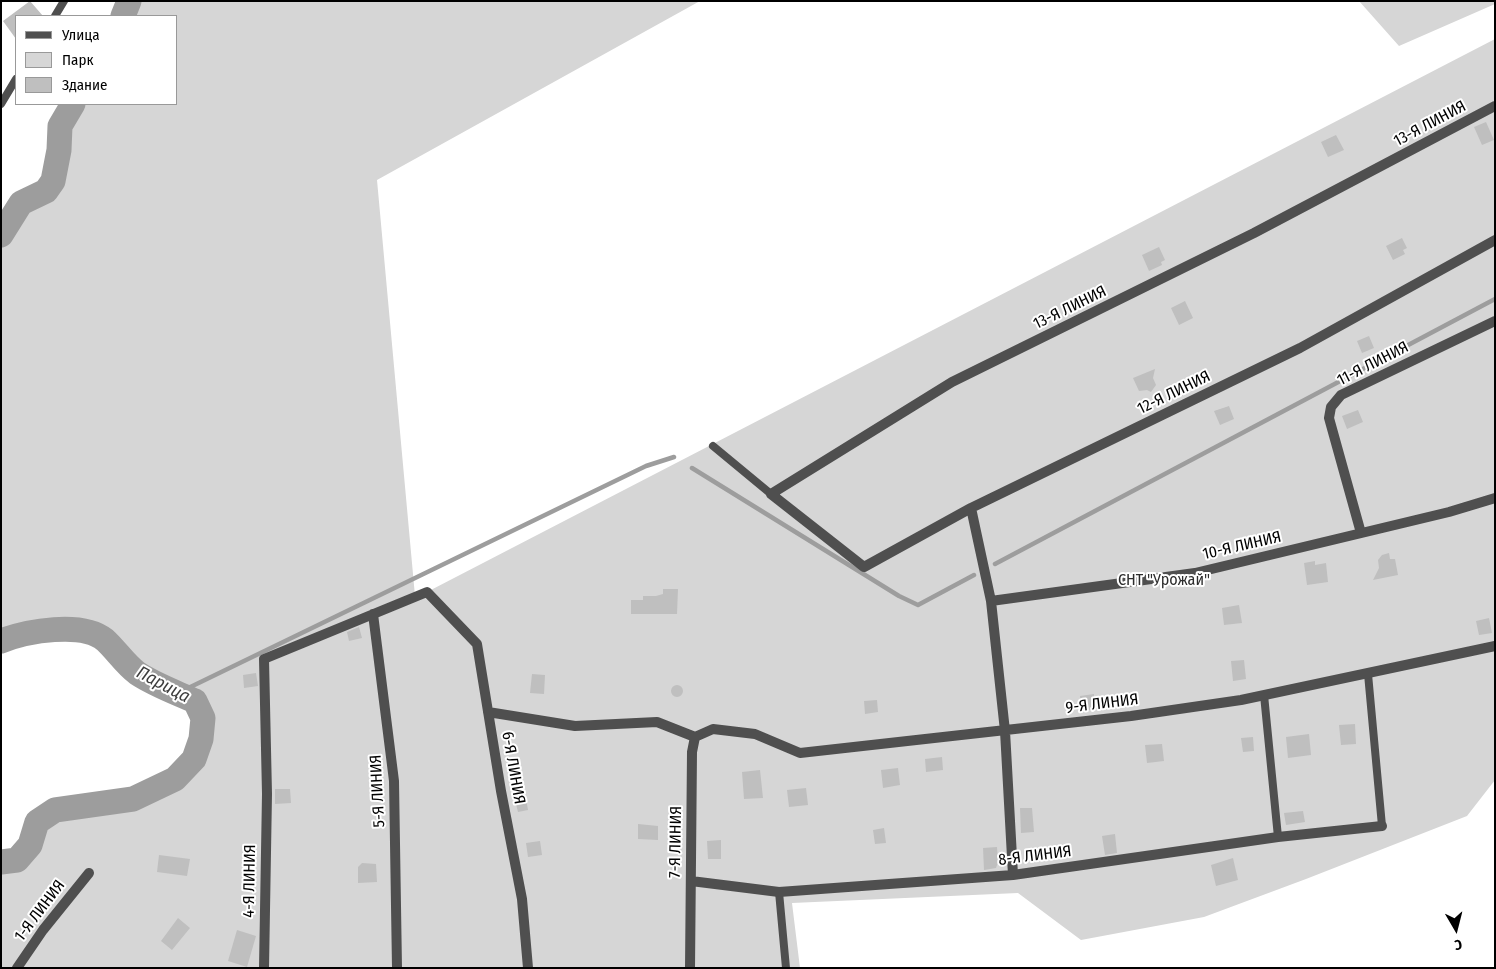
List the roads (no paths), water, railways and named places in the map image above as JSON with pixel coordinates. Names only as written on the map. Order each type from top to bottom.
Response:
[{"type":"street","name":"13-Я ЛИНИЯ","points":[[771,494],[952,382],[1254,233],[1495,106]]},
{"type":"street","name":"12-Я ЛИНИЯ","points":[[771,494],[864,567],[972,508],[1300,348],[1495,240]]},
{"type":"street","name":"11-Я ЛИНИЯ","points":[[1361,533],[1328,418],[1331,407],[1341,395],[1495,321]]},
{"type":"street","name":"10-Я ЛИНИЯ","points":[[991,601],[1195,573],[1495,498]]},
{"type":"street","points":[[972,508],[991,601],[1005,731],[1013,875]]},
{"type":"street","name":"6-Я ЛИНИЯ","points":[[374,614],[427,592],[477,644],[501,791],[522,899],[528,968]]},
{"type":"street","name":"4-Я ЛИНИЯ","points":[[264,968],[267,794],[264,659],[374,614]]},
{"type":"street","name":"5-Я ЛИНИЯ","points":[[374,614],[394,781],[398,968]]},
{"type":"street","name":"9-Я ЛИНИЯ","points":[[695,737],[713,729],[755,734],[800,753],[1005,731],[1131,716],[1264,695],[1495,646]]},
{"type":"street","points":[[488,712],[575,726],[656,722],[695,737]]},
{"type":"street","name":"7-Я ЛИНИЯ","points":[[690,968],[692,752],[695,737]]},
{"type":"street","name":"8-Я ЛИНИЯ","points":[[691,881],[779,892],[1013,875],[1278,837],[1382,826]]},
{"type":"street","name":"1-Я ЛИНИЯ","points":[[17,968],[43,930],[89,873]]},
{"type":"lane","points":[[56,15],[64,1]]},
{"type":"lane","points":[[1,104],[15,81]]},
{"type":"lane","points":[[713,446],[771,494]]},
{"type":"lane","points":[[1368,674],[1382,826]]},
{"type":"lane","points":[[1264,695],[1278,837]]},
{"type":"lane","points":[[779,892],[786,968]]},
{"type":"waterway","name":"Парица","points":[[123,15],[129,1]]},
{"type":"waterway","name":"Парица","points":[[1,235],[21,203],[46,191],[53,181],[59,150],[60,126],[72,105]]},
{"type":"waterway","points":[[995,564],[1495,299]]},
{"type":"waterway","points":[[178,693],[646,466],[674,457]]},
{"type":"waterway","points":[[692,468],[899,596],[918,605],[974,575]]},
{"type":"waterway","name":"Парица","points":[[1,641],[39,631],[69,629],[95,634],[105,640],[137,673],[158,685],[195,701],[203,718],[201,739],[194,759],[175,779],[133,799],[55,810],[37,822],[30,845],[17,860],[1,862]]},
{"type":"park label","name":"СНТ \"Урожай\"","points":[[1164,581]]}]
